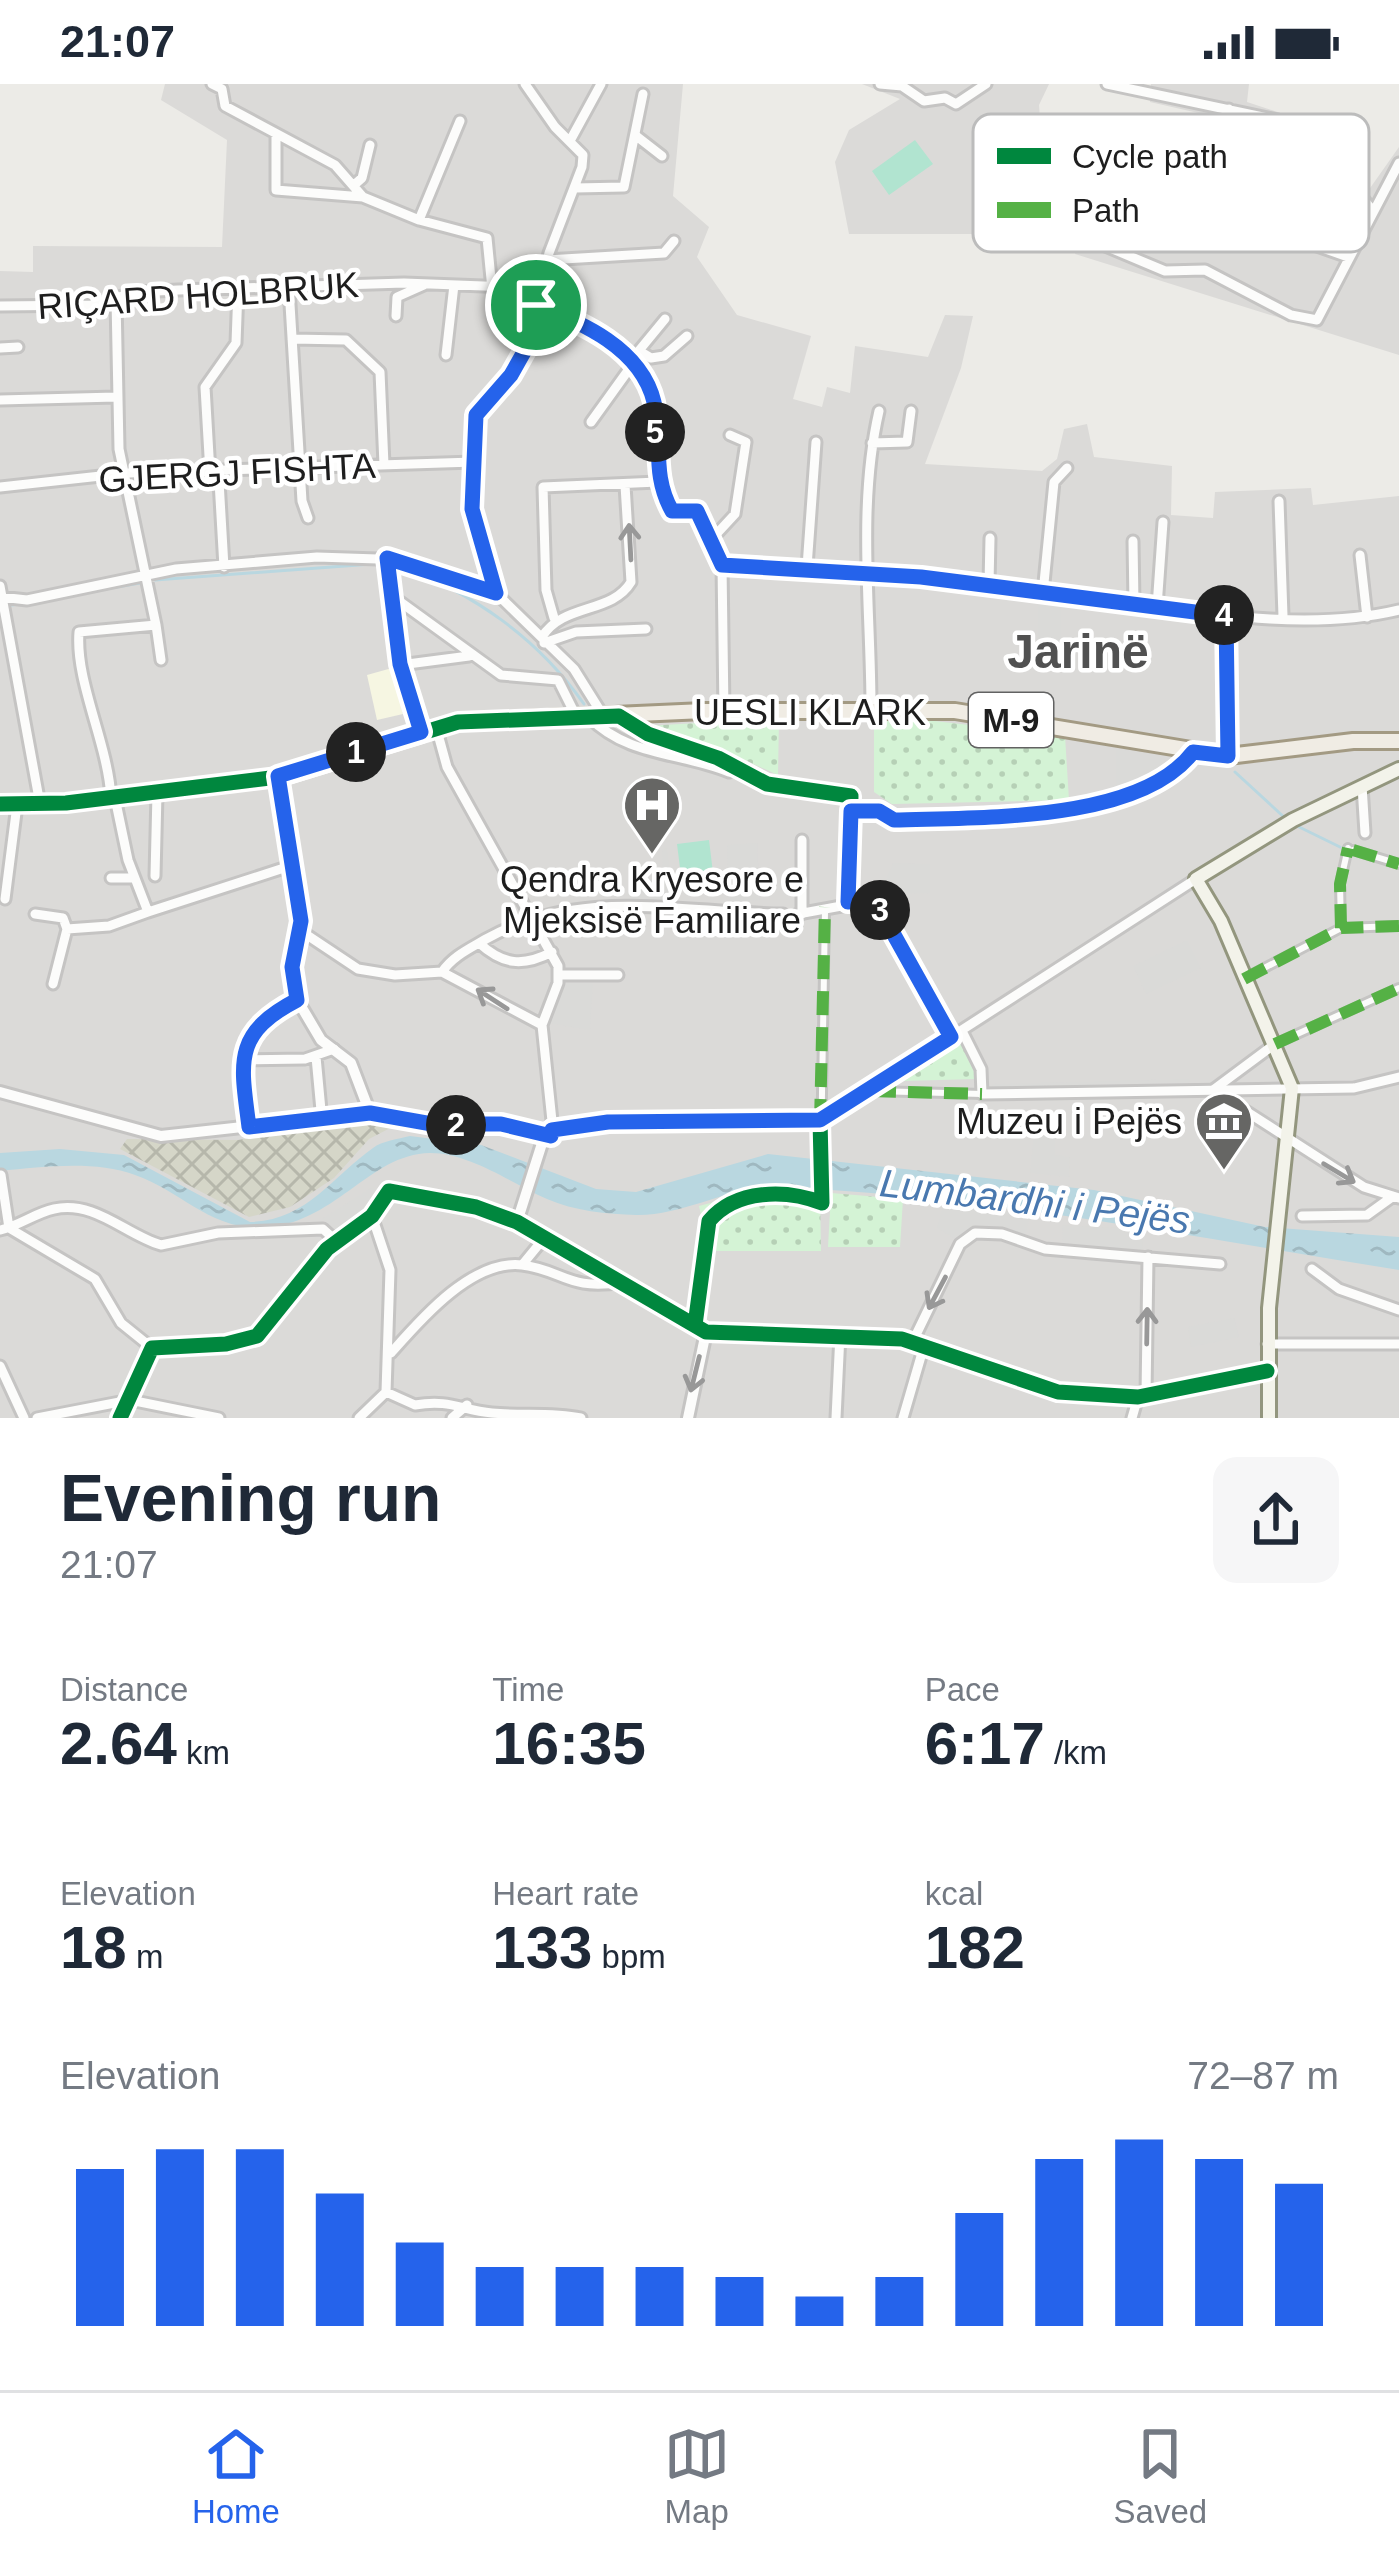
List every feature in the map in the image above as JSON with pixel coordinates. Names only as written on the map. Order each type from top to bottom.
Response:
[{"type":"main road","name":"UESLI KLARK","points":[[278,776],[429,729],[724,712],[955,711],[1228,756],[1353,741],[1399,742]]},
{"type":"main road","points":[[1269,1418],[1268,1344],[1292,1088],[1221,921],[1196,879],[1399,769]]},
{"type":"main road","name":"M-9","points":[[0,804],[113,798],[278,776]]},
{"type":"street","points":[[212,84],[221,89],[225,106],[335,165],[363,197]]},
{"type":"street","points":[[496,593],[472,509],[476,415],[511,375],[529,343],[547,260],[583,154],[555,128],[525,84]]},
{"type":"street","points":[[571,139],[601,84]]},
{"type":"street","points":[[880,84],[902,86],[912,97],[956,104],[986,84]]},
{"type":"street","points":[[1107,84],[1252,114]]},
{"type":"street","points":[[575,188],[624,187],[643,94]]},
{"type":"street","points":[[1227,114],[1229,109]]},
{"type":"street","points":[[419,220],[460,121]]},
{"type":"street","points":[[276,135],[276,190],[363,197],[419,220],[487,238],[492,289]]},
{"type":"street","points":[[635,135],[662,156]]},
{"type":"street","points":[[354,185],[362,178],[370,145]]},
{"type":"street","points":[[1369,213],[1399,164]]},
{"type":"street","points":[[547,260],[664,253],[674,241]]},
{"type":"street","points":[[1120,252],[1165,271],[1205,270],[1306,320],[1318,320],[1350,252]]},
{"type":"street","points":[[1334,252],[1348,257]]},
{"type":"street","points":[[396,316],[397,296],[425,284]]},
{"type":"street","name":"RIÇARD HOLBRUK","points":[[0,306],[116,299],[136,292],[425,284],[540,288]]},
{"type":"street","points":[[446,355],[454,285]]},
{"type":"street","points":[[289,288],[300,468],[308,518]]},
{"type":"street","points":[[224,567],[205,387],[236,344],[238,289]]},
{"type":"street","points":[[116,299],[119,449],[128,473],[161,660]]},
{"type":"street","points":[[536,305],[591,328],[631,363],[654,402],[658,482],[672,511],[697,511],[722,565],[724,712]]},
{"type":"street","points":[[591,422],[664,319]]},
{"type":"street","points":[[639,351],[651,358],[664,356],[686,336]]},
{"type":"street","points":[[292,339],[346,340],[380,372],[384,465]]},
{"type":"street","points":[[0,347],[18,346]]},
{"type":"street","points":[[0,400],[116,397]]},
{"type":"street","points":[[871,708],[866,508],[879,411]]},
{"type":"street","points":[[872,443],[907,442],[911,411]]},
{"type":"street","points":[[710,541],[735,514],[746,442],[730,435]]},
{"type":"street","points":[[807,567],[816,442]]},
{"type":"street","name":"GJERGJ FISHTA","points":[[0,487],[128,473],[214,477],[300,468],[474,463]]},
{"type":"street","points":[[1043,592],[1054,482],[1066,467]]},
{"type":"street","points":[[543,640],[554,618],[546,590],[543,487],[658,482]]},
{"type":"street","points":[[554,618],[622,593],[631,582],[625,485]]},
{"type":"street","points":[[1280,501],[1283,616]]},
{"type":"street","points":[[1156,607],[1163,522]]},
{"type":"street","points":[[989,584],[990,538]]},
{"type":"street","points":[[1133,541],[1134,604]]},
{"type":"street","points":[[1360,555],[1367,617]]},
{"type":"street","points":[[40,804],[1,593],[27,599],[146,574],[317,557],[387,558],[496,593],[574,669],[610,739],[729,772]]},
{"type":"street","points":[[387,558],[400,664],[447,767],[552,952],[558,975],[542,1025],[548,1132],[517,1222]]},
{"type":"street","points":[[722,565],[871,572],[1226,616],[1367,617],[1399,610]]},
{"type":"street","points":[[399,601],[501,675],[558,680],[598,717],[718,758],[767,784],[851,803],[894,820],[1032,816],[1088,804],[1180,772],[1193,752]]},
{"type":"street","points":[[1226,616],[1228,756]]},
{"type":"street","points":[[148,912],[133,878],[113,798],[110,764],[79,632],[156,625]]},
{"type":"street","points":[[543,640],[576,632],[646,629]]},
{"type":"street","points":[[400,664],[469,656]]},
{"type":"street","points":[[278,776],[301,931],[292,967],[297,1000],[321,1040],[351,1063],[370,1113]]},
{"type":"street","points":[[1362,786],[1365,833]]},
{"type":"street","points":[[155,876],[157,793]]},
{"type":"street","points":[[848,902],[851,803]]},
{"type":"street","points":[[5,899],[17,805]]},
{"type":"street","points":[[802,840],[800,914],[874,899],[981,1070],[982,1094]]},
{"type":"street","points":[[1341,928],[1340,884],[1351,849],[1399,864]]},
{"type":"street","points":[[67,928],[110,926],[290,866]]},
{"type":"street","points":[[111,878],[133,878]]},
{"type":"street","points":[[0,1092],[156,1136],[370,1113],[432,1124],[501,1124],[548,1132],[608,1122],[820,1120],[872,1091],[1196,879]]},
{"type":"street","points":[[442,972],[479,943],[533,916],[654,904],[784,914]]},
{"type":"street","points":[[821,1154],[825,907]]},
{"type":"street","points":[[35,914],[63,918],[67,928],[53,984]]},
{"type":"street","points":[[1244,979],[1341,928],[1399,926]]},
{"type":"street","points":[[301,931],[370,973],[442,972],[542,1025]]},
{"type":"street","points":[[479,943],[510,963],[533,962],[552,952]]},
{"type":"street","points":[[558,975],[618,974]]},
{"type":"street","points":[[1214,1090],[1275,1044],[1399,988]]},
{"type":"street","points":[[249,1127],[242,1060],[257,1027],[297,1000]]},
{"type":"street","points":[[242,1060],[316,1057],[334,1049]]},
{"type":"street","points":[[316,1057],[322,1121]]},
{"type":"street","points":[[872,1091],[982,1094],[1354,1088],[1399,1077]]},
{"type":"street","points":[[1214,1090],[1289,1143],[1364,1187],[1395,1197]]},
{"type":"street","points":[[1,1175],[4,1229]]},
{"type":"street","points":[[4,1229],[95,1280],[122,1323],[152,1348],[250,1341],[335,1240],[372,1216],[389,1191],[476,1207],[517,1222],[712,1332],[840,1334],[918,1343],[1058,1392],[1142,1396],[1267,1372]]},
{"type":"street","points":[[1302,1216],[1367,1215],[1395,1197]]},
{"type":"street","points":[[4,1229],[54,1208],[76,1209],[133,1227],[160,1245],[218,1233],[323,1229],[335,1240]]},
{"type":"street","points":[[363,1415],[386,1392],[392,1353],[391,1270],[372,1216]]},
{"type":"street","points":[[903,1418],[918,1343],[960,1244],[974,1233],[992,1232],[1045,1249],[1220,1264]]},
{"type":"street","points":[[522,1265],[545,1237]]},
{"type":"street","points":[[1132,1418],[1142,1396],[1148,1257]]},
{"type":"street","points":[[392,1353],[462,1287],[498,1268],[522,1265],[570,1284],[622,1282]]},
{"type":"street","points":[[1312,1269],[1334,1286],[1399,1310]]},
{"type":"street","points":[[687,1418],[712,1332]]},
{"type":"street","points":[[836,1418],[840,1334]]},
{"type":"street","points":[[1268,1344],[1399,1344]]},
{"type":"street","points":[[120,1418],[152,1348]]},
{"type":"street","points":[[0,1366],[24,1418]]},
{"type":"street","points":[[386,1392],[416,1406],[467,1405],[484,1412],[547,1412],[580,1418]]},
{"type":"street","points":[[37,1418],[130,1400],[217,1418]]},
{"type":"street","points":[[452,1418],[467,1405]]},
{"type":"street","points":[[416,1406],[417,1418]]},
{"type":"shaded area","points":[[165,84],[683,84],[673,196],[709,227],[697,257],[737,315],[811,336],[793,399],[822,407],[827,387],[850,393],[855,346],[928,357],[945,315],[973,316],[961,368],[925,464],[1042,471],[1057,459],[1064,429],[1087,424],[1094,457],[1172,466],[1171,515],[1213,518],[1215,492],[1311,488],[1313,505],[1399,496],[1399,1418],[0,1418],[0,271],[33,272],[33,246],[222,247],[227,140],[161,100]]},
{"type":"shaded area","points":[[862,84],[1049,84],[1040,114],[973,114],[973,234],[849,234],[835,162],[849,130],[900,99]]},
{"type":"shaded area","points":[[1151,84],[1249,84],[1247,102],[1284,114],[1203,114],[1150,102]]},
{"type":"shaded area","points":[[1399,147],[1399,355],[1075,254],[1369,252],[1369,190]]},
{"type":"shaded area","points":[[1038,600],[1061,600],[1061,641],[1038,641]]},
{"type":"shaded area","points":[[392,668],[403,714],[377,720],[367,675]]},
{"type":"shaded area","points":[[1116,749],[1160,754],[1164,771],[1116,786]]},
{"type":"shaded area","points":[[757,843],[760,900],[729,902],[727,845]]},
{"type":"shaded area","points":[[667,848],[674,901],[633,904],[632,881],[663,878],[662,850]]},
{"type":"shaded area","points":[[893,863],[930,864],[930,893],[880,894]]},
{"type":"shaded area","points":[[1187,940],[1201,968],[1146,994],[1133,966]]},
{"type":"shaded area","points":[[560,976],[593,978],[590,1030],[547,1023]]},
{"type":"shaded area","points":[[1189,1079],[1190,1087],[992,1089],[993,1084]]},
{"type":"shaded area","points":[[360,1120],[396,1125],[369,1139],[334,1178],[290,1207],[249,1217],[120,1149],[127,1139],[238,1140]]},
{"type":"shaded area","points":[[1034,1132],[1055,1132],[1055,1155],[1070,1157],[1069,1177],[1030,1173]]},
{"type":"shaded area","points":[[371,1188],[380,1191],[364,1219],[340,1233],[322,1219]]},
{"type":"shaded area","points":[[943,1205],[1031,1213],[1025,1237],[996,1230],[959,1241],[937,1228]]},
{"type":"shaded area","points":[[1062,1225],[1142,1229],[1143,1249],[1063,1247]]},
{"type":"shaded area","points":[[1234,1318],[1239,1337],[1191,1347],[1188,1327]]},
{"type":"green space","points":[[915,140],[933,164],[889,195],[872,171]]},
{"type":"green space","points":[[899,717],[1065,736],[1069,800],[892,804],[874,792],[874,726]]},
{"type":"green space","points":[[779,718],[778,775],[722,750],[647,726]]},
{"type":"green space","points":[[709,840],[714,881],[682,884],[677,844]]},
{"type":"green space","points":[[962,1043],[977,1079],[902,1081]]},
{"type":"green space","points":[[772,1187],[820,1191],[821,1251],[709,1251],[699,1206]]},
{"type":"green space","points":[[831,1193],[903,1199],[900,1247],[828,1247]]},
{"type":"water","name":"Lumbardhi i Pejës","points":[[410,1136],[481,1145],[596,1189],[636,1192],[768,1154],[1094,1190],[1265,1227],[1399,1237],[1399,1270],[1090,1219],[856,1192],[760,1188],[654,1214],[602,1213],[557,1203],[475,1163],[445,1154],[408,1156],[309,1216],[259,1228],[225,1222],[119,1170],[68,1166],[0,1171],[0,1153],[60,1149],[124,1155],[250,1222],[270,1220],[303,1206],[377,1146]]},
{"type":"waterway","points":[[155,580],[372,564]]},
{"type":"waterway","points":[[397,564],[452,589],[502,620],[546,658],[584,704]]},
{"type":"waterway","points":[[12,605],[140,583]]},
{"type":"waterway","points":[[734,772],[773,792],[832,798]]},
{"type":"waterway","points":[[1235,772],[1285,818]]},
{"type":"waterway","points":[[1067,804],[1155,777]]},
{"type":"waterway","points":[[854,801],[915,813],[1045,807]]},
{"type":"waterway","points":[[1293,824],[1340,847]]},
{"type":"marked path","points":[[1341,928],[1340,884],[1348,848]]},
{"type":"marked path","points":[[1353,850],[1399,864]]},
{"type":"marked path","points":[[820,1123],[825,907]]},
{"type":"marked path","points":[[1244,979],[1341,928],[1399,926]]},
{"type":"marked path","points":[[1275,1044],[1399,988]]},
{"type":"marked path","points":[[872,1091],[982,1094]]},
{"type":"marked path","points":[[552,1130],[608,1122],[826,1117]]},
{"type":"cycle path","points":[[0,804],[66,803],[278,777],[458,722],[619,716],[648,734],[718,758],[767,784],[851,796],[848,901],[874,900],[951,1037],[820,1120],[822,1203],[793,1195],[762,1195],[733,1203],[709,1221],[695,1325]]},
{"type":"cycle path","points":[[120,1418],[152,1348],[226,1344],[257,1336],[327,1249],[372,1216],[389,1191],[476,1207],[517,1222],[706,1332],[902,1339],[1058,1392],[1138,1397],[1267,1371]]},
{"type":"place","name":"Qendra Kryesore e Mjeksisë Familiare","points":[[652,856]]},
{"type":"place","name":"Muzeu i Pejës","points":[[1224,1172]]},
{"type":"district","name":"Jarinë","points":[[1078,651]]},
{"type":"route","points":[[536,305],[591,328],[616,347],[644,380],[654,402],[657,477],[663,494],[672,511],[697,511],[722,565],[983,583],[1226,616],[1228,756],[1193,752],[1180,772],[1088,804],[1032,816],[894,820],[879,811],[851,811],[848,902],[874,899],[951,1037],[867,1095],[820,1120],[608,1122],[552,1130],[551,1136],[501,1124],[432,1124],[370,1113],[249,1127],[242,1056],[247,1040],[271,1015],[297,1000],[292,967],[301,921],[278,776],[421,732],[400,664],[387,558],[408,560],[496,593],[472,509],[476,415],[511,375],[529,343],[536,305]]}]
